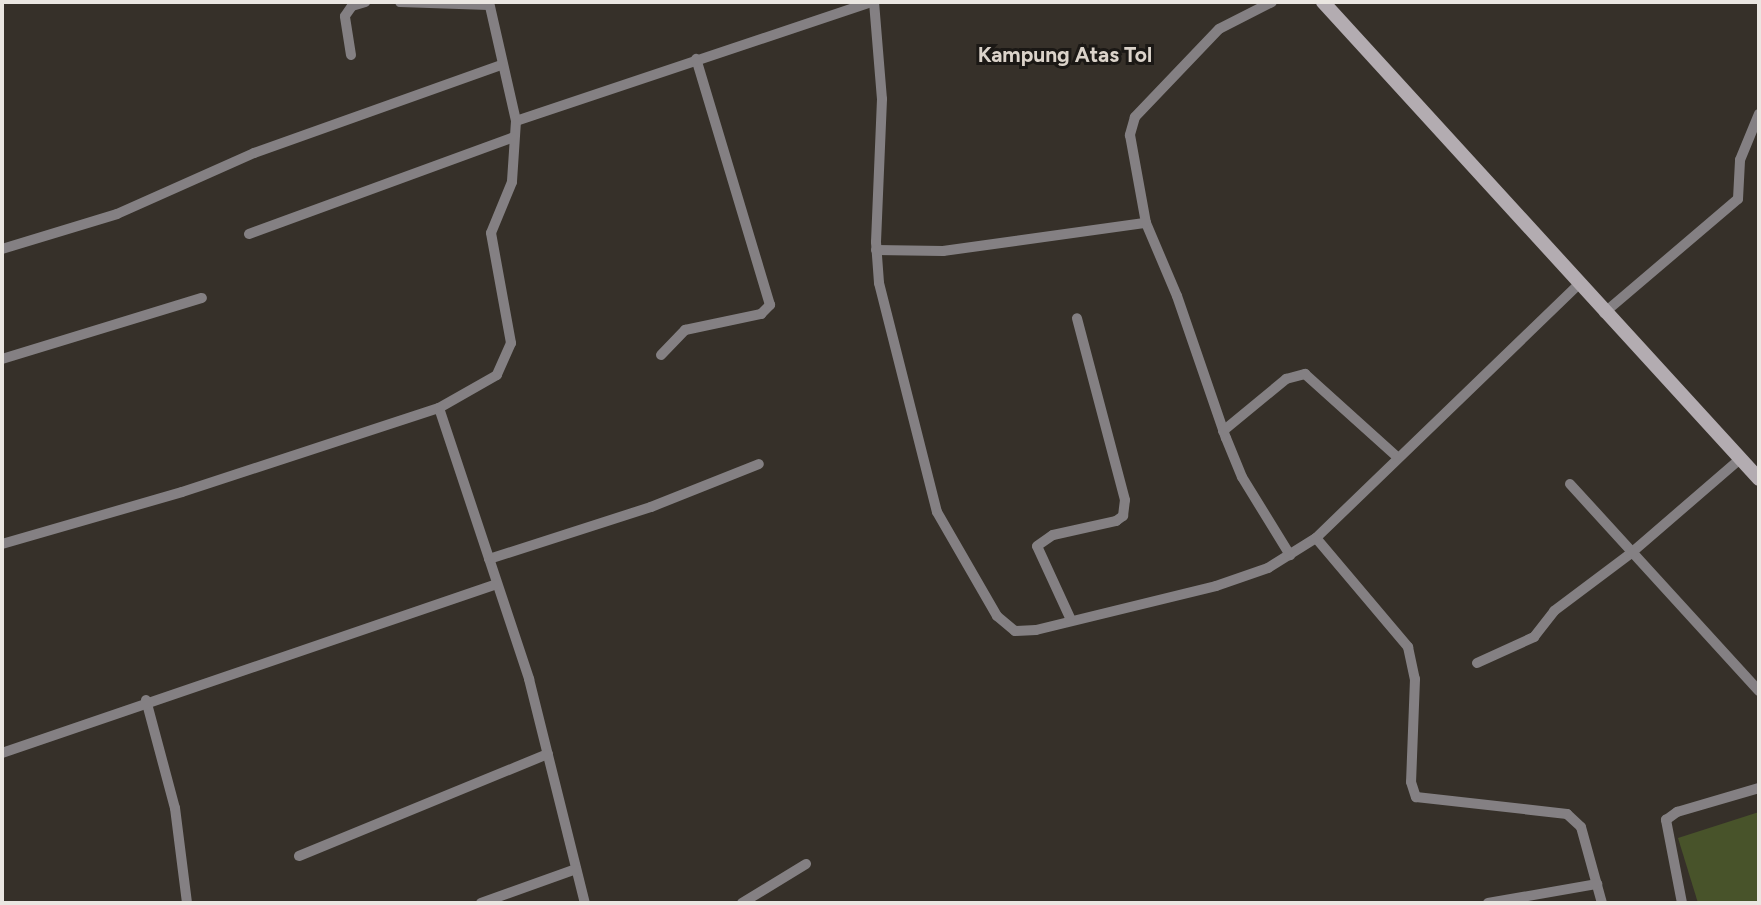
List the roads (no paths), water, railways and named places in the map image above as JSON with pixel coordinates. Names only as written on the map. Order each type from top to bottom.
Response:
[{"type":"main road","points":[[1323,2],[1604,313],[1759,479]]},
{"type":"street","points":[[351,55],[345,16],[352,6],[365,2]]},
{"type":"street","points":[[2,544],[182,492],[439,408],[498,375],[509,354],[511,331],[491,233],[512,182],[512,138],[516,121],[501,65],[489,3],[400,2]]},
{"type":"street","points":[[516,121],[873,2],[882,99],[876,250],[879,282],[944,529],[1006,626],[1023,631],[1216,586],[1268,568],[1290,555],[1316,538],[1396,456],[1579,284]]},
{"type":"street","points":[[1272,2],[1219,29],[1135,117],[1130,135],[1146,223],[1177,296],[1223,431],[1242,477],[1290,555]]},
{"type":"street","points":[[661,355],[685,330],[750,318],[771,305],[696,59]]},
{"type":"street","points":[[2,249],[117,214],[254,153],[501,65]]},
{"type":"street","points":[[1604,313],[1738,199],[1740,160],[1759,114]]},
{"type":"street","points":[[249,234],[512,138]]},
{"type":"street","points":[[876,250],[943,251],[1146,223]]},
{"type":"street","points":[[2,359],[202,298]]},
{"type":"street","points":[[1071,620],[1037,547],[1053,535],[1116,521],[1123,516],[1125,500],[1077,318]]},
{"type":"street","points":[[1223,431],[1286,379],[1306,374],[1396,456]]},
{"type":"street","points":[[439,408],[529,679],[585,903]]},
{"type":"street","points":[[1477,663],[1531,639],[1554,611],[1630,554],[1740,459]]},
{"type":"street","points":[[489,559],[651,507],[759,464]]},
{"type":"street","points":[[1570,484],[1630,554],[1759,691]]},
{"type":"street","points":[[1316,538],[1411,656],[1416,701],[1411,782],[1416,797],[1567,814],[1581,827],[1602,903]]},
{"type":"street","points":[[2,753],[146,701],[497,584]]},
{"type":"street","points":[[146,701],[177,817],[187,903]]},
{"type":"street","points":[[299,856],[548,754]]},
{"type":"street","points":[[1682,903],[1666,821],[1677,812],[1759,788]]},
{"type":"street","points":[[742,903],[806,864]]},
{"type":"street","points":[[481,903],[576,869]]},
{"type":"street","points":[[1488,903],[1597,884]]},
{"type":"district","name":"Kampung Atas Tol","points":[[1065,55]]}]
